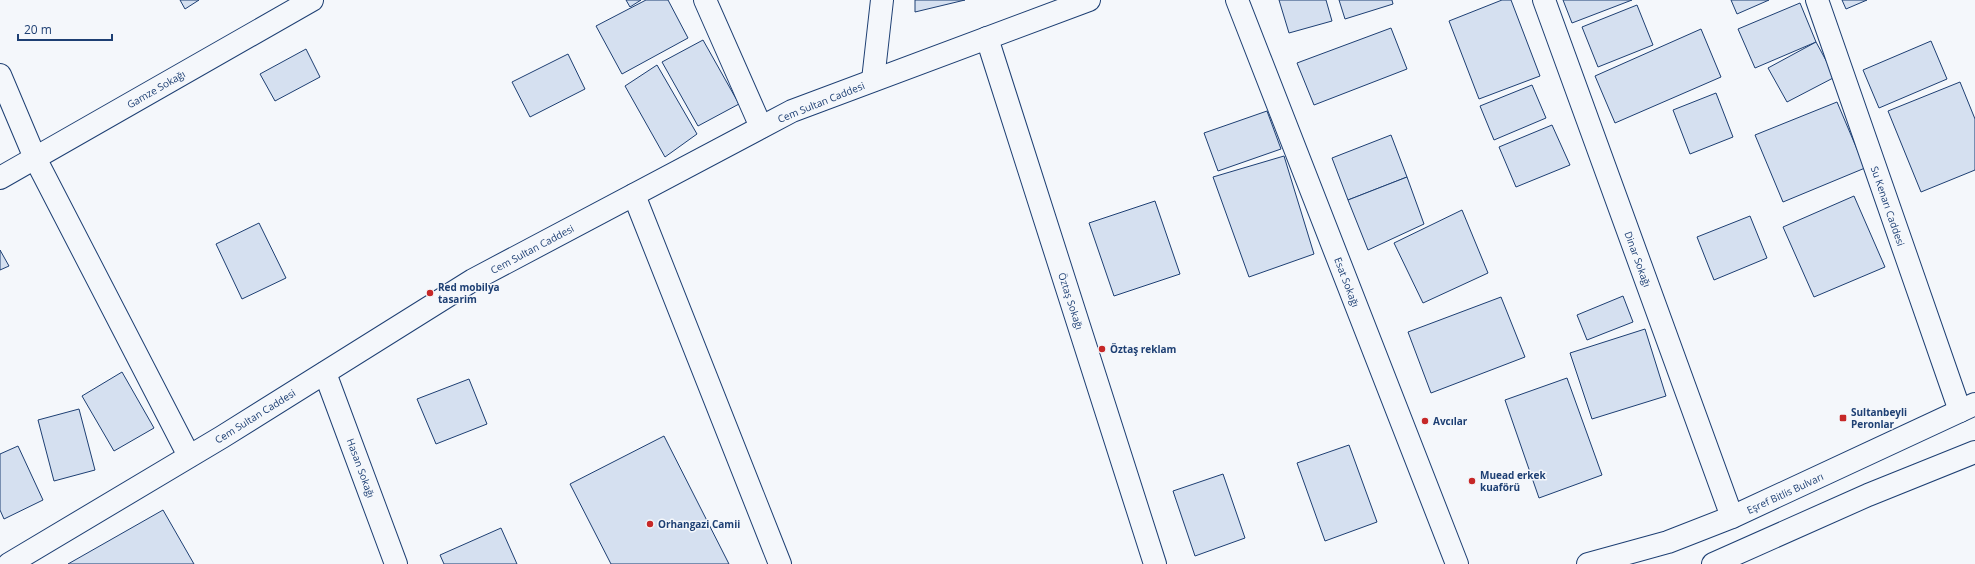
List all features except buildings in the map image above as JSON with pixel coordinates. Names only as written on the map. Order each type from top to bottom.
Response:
[{"type":"street","name":"Gamze Sokağı","points":[[0,178],[312,0]]},
{"type":"street","points":[[705,0],[761,127]]},
{"type":"street","points":[[873,80],[882,0]]},
{"type":"street","name":"Cem Sultan Caddesi","points":[[9,564],[325,373],[473,280],[761,127],[792,111],[1087,0]]},
{"type":"street","name":"Esat Sokağı","points":[[1237,0],[1457,564]]},
{"type":"street","name":"Dinar Sokağı","points":[[1544,0],[1732,517]]},
{"type":"street","name":"Su Kenarı Caddesi","points":[[1817,0],[1967,408]]},
{"type":"street","name":"Öztaş Sokağı","points":[[987,38],[1156,564]]},
{"type":"street","points":[[0,75],[35,158],[189,456]]},
{"type":"street","points":[[634,195],[780,564]]},
{"type":"street","name":"Hasan Sokağı","points":[[325,373],[396,564]]},
{"type":"street","name":"Eşref Bitlis Bulvarı","points":[[1588,564],[1668,542],[1732,517],[1967,408]]},
{"type":"street","points":[[1713,564],[1868,495],[1975,452]]},
{"type":"place","name":"Red mobilya tasarim","points":[[430,293]]},
{"type":"place","name":"Öztaş reklam","points":[[1102,349]]},
{"type":"place","name":"Sultanbeyli Peronlar","points":[[1843,418]]},
{"type":"place","name":"Avcılar","points":[[1425,421]]},
{"type":"place","name":"Muead erkek kuaförü","points":[[1472,481]]},
{"type":"place","name":"Orhangazi Camii","points":[[650,524]]}]
